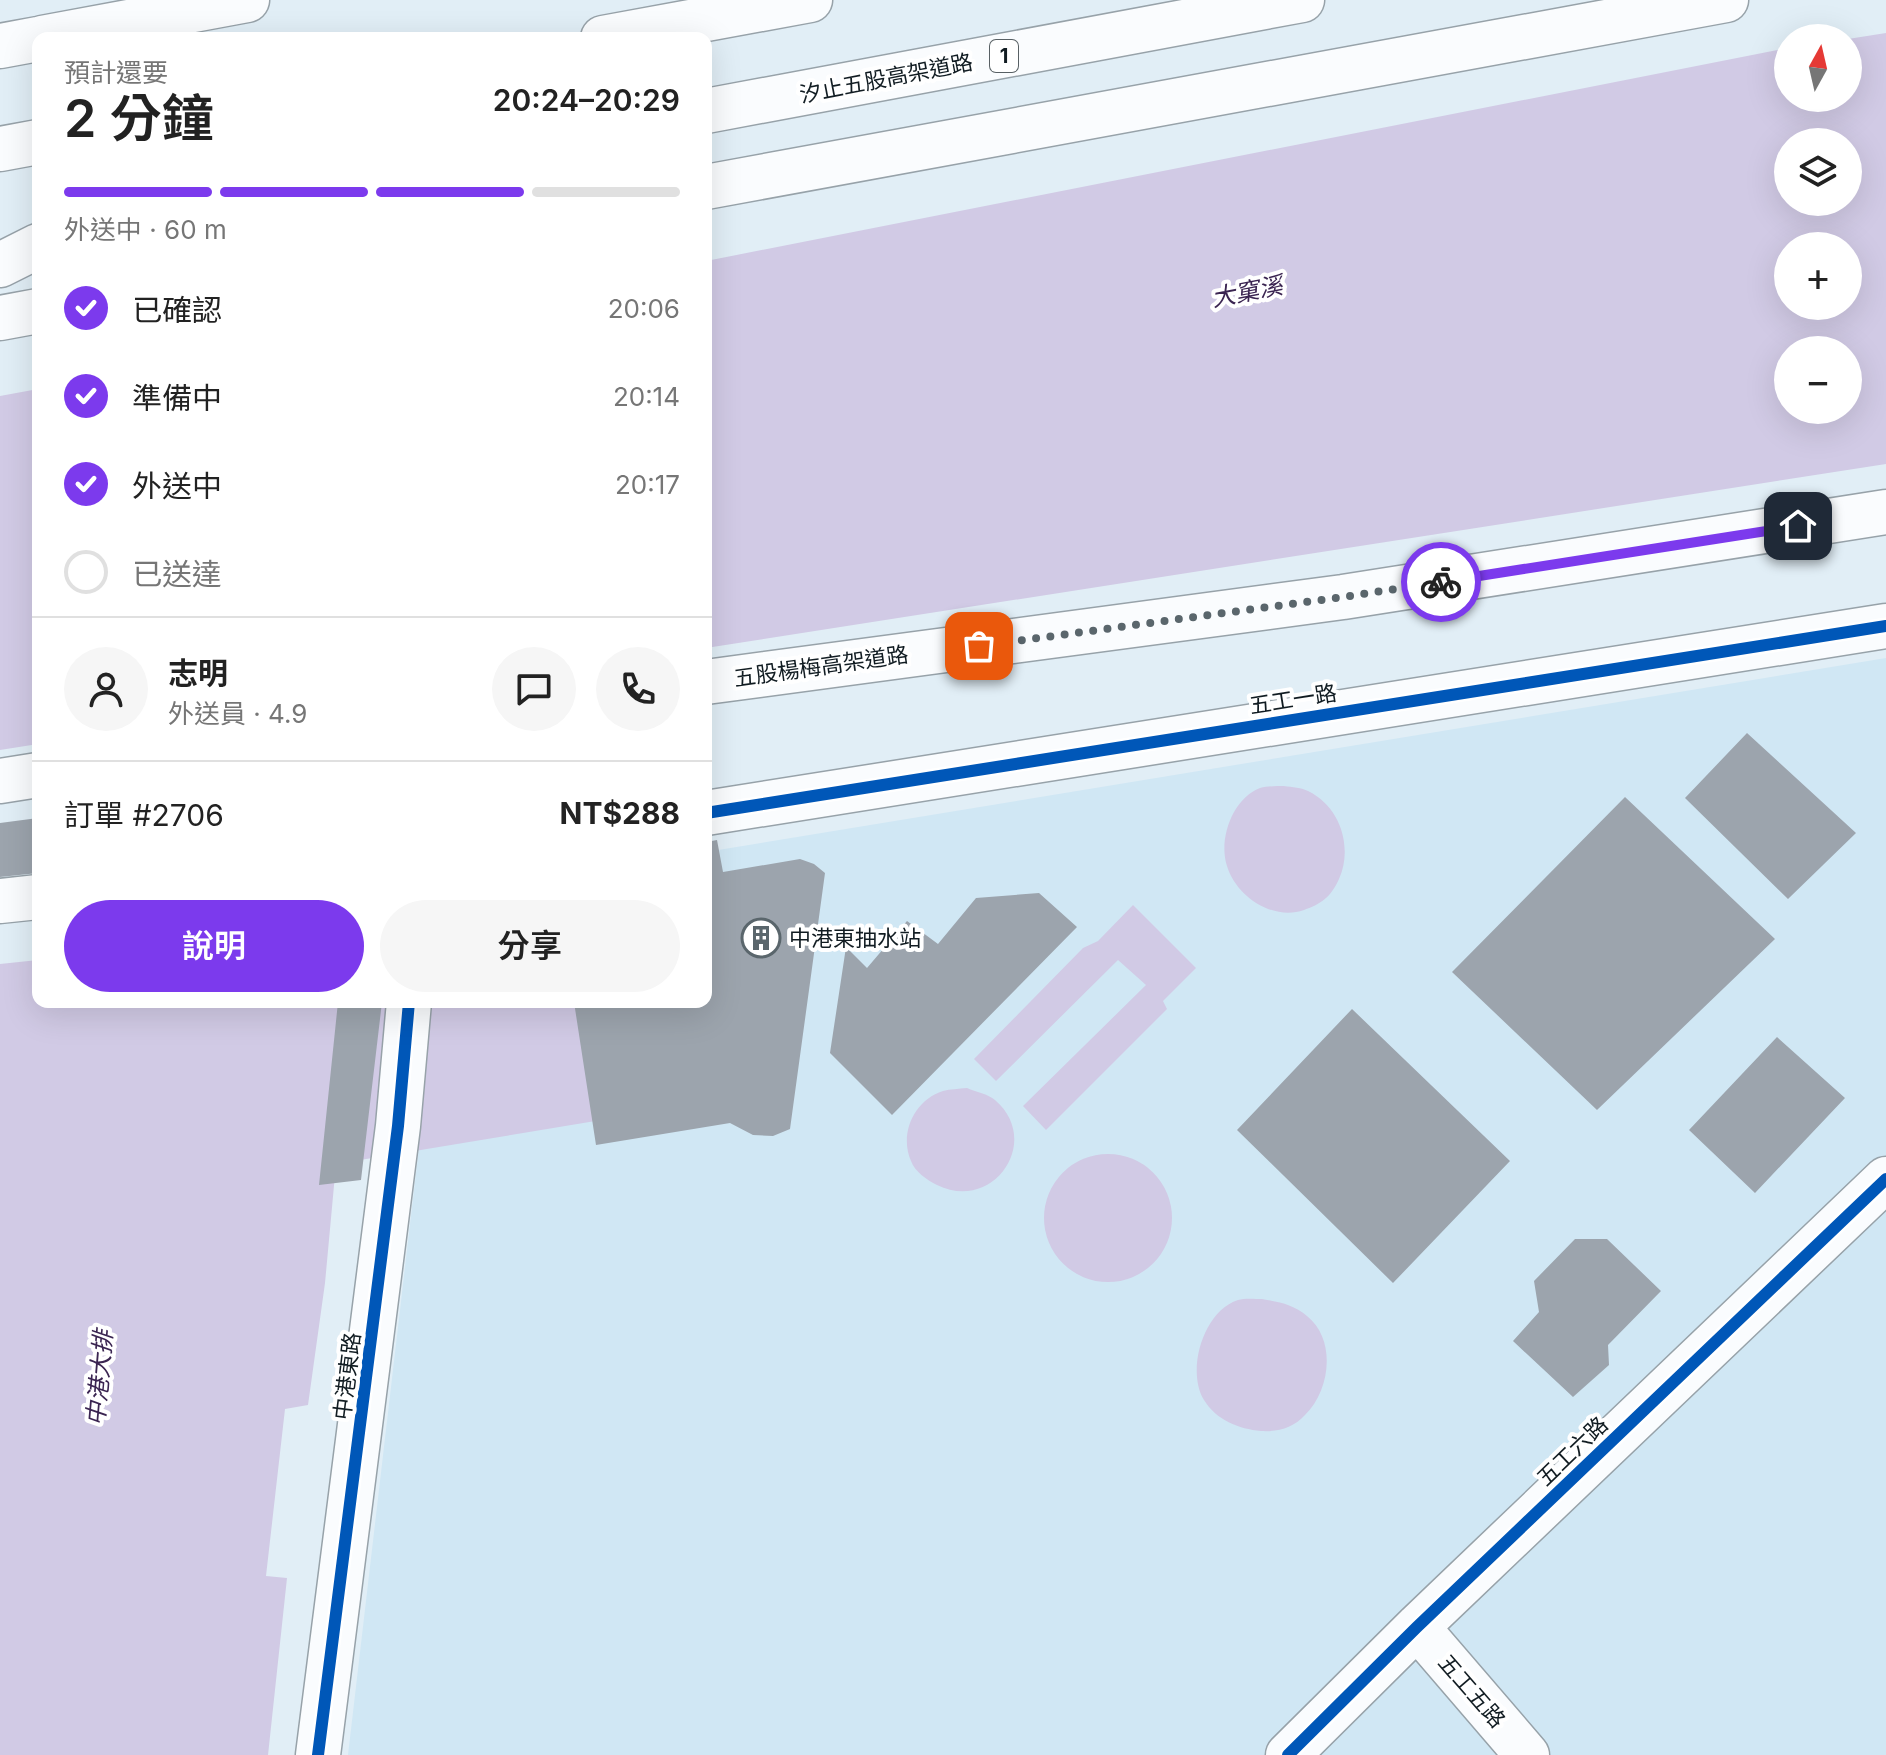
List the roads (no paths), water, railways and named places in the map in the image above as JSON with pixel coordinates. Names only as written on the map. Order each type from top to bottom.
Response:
[{"type":"main road","points":[[73,32],[247,0]]},
{"type":"main road","points":[[636,32],[810,0]]},
{"type":"main road","name":"汐止五股高架道路","points":[[712,110],[1302,0]]},
{"type":"main road","points":[[712,186],[1726,0]]},
{"type":"main road","points":[[0,46],[32,40]]},
{"type":"main road","points":[[0,149],[32,143]]},
{"type":"main road","points":[[0,243],[32,237]]},
{"type":"main road","points":[[0,265],[32,249]]},
{"type":"main road","points":[[0,318],[32,312]]},
{"type":"main road","name":"五股楊梅高架道路","points":[[712,681],[1343,597],[1886,512]]},
{"type":"main road","name":"五工一路","points":[[712,812],[1886,626]]},
{"type":"main road","points":[[0,781],[32,776]]},
{"type":"main road","points":[[0,901],[32,898]]},
{"type":"main road","name":"中港東路","points":[[318,1755],[398,1126],[408,1008]]},
{"type":"main road","name":"五工六路","points":[[1288,1755],[1417,1627],[1886,1179]]},
{"type":"main road","name":"五工五路","points":[[1417,1627],[1527,1755]]},
{"type":"water","name":"大窠溪","points":[[1886,33],[1886,464],[712,647],[712,260],[1774,51],[1774,112],[1862,112],[1862,37]]},
{"type":"water","points":[[32,390],[32,745],[0,750],[0,396]]},
{"type":"water","points":[[1284,786],[1306,790],[1329,807],[1341,829],[1345,854],[1333,891],[1316,905],[1292,912],[1268,909],[1247,896],[1232,877],[1225,855],[1226,832],[1242,801],[1260,788]]},
{"type":"water","name":"中港大排","points":[[712,858],[752,1095],[336,1164],[325,1283],[308,1405],[285,1409],[266,1576],[287,1578],[268,1755],[0,1755],[0,964],[32,961],[32,1008],[712,1008]]},
{"type":"water","points":[[1133,905],[1196,968],[1163,1001],[1167,1009],[1046,1130],[1023,1106],[1146,985],[1118,960],[996,1081],[974,1059],[1083,948],[1098,941]]},
{"type":"water","points":[[967,1088],[995,1100],[1009,1117],[1014,1135],[1013,1152],[1005,1168],[993,1181],[976,1189],[958,1191],[937,1185],[918,1172],[911,1161],[907,1140],[912,1119],[924,1102],[943,1091]]},
{"type":"water","points":[[1108,1154],[1132,1159],[1153,1173],[1167,1194],[1172,1218],[1167,1242],[1153,1263],[1132,1277],[1108,1282],[1084,1277],[1063,1263],[1049,1242],[1044,1218],[1049,1194],[1063,1173],[1084,1159]]},
{"type":"water","points":[[1262,1299],[1291,1306],[1307,1316],[1317,1326],[1326,1352],[1325,1379],[1313,1405],[1295,1423],[1273,1431],[1244,1428],[1222,1418],[1204,1400],[1197,1374],[1201,1343],[1215,1316],[1238,1300]]},
{"type":"place","name":"中港東抽水站","points":[[761,938]]}]
